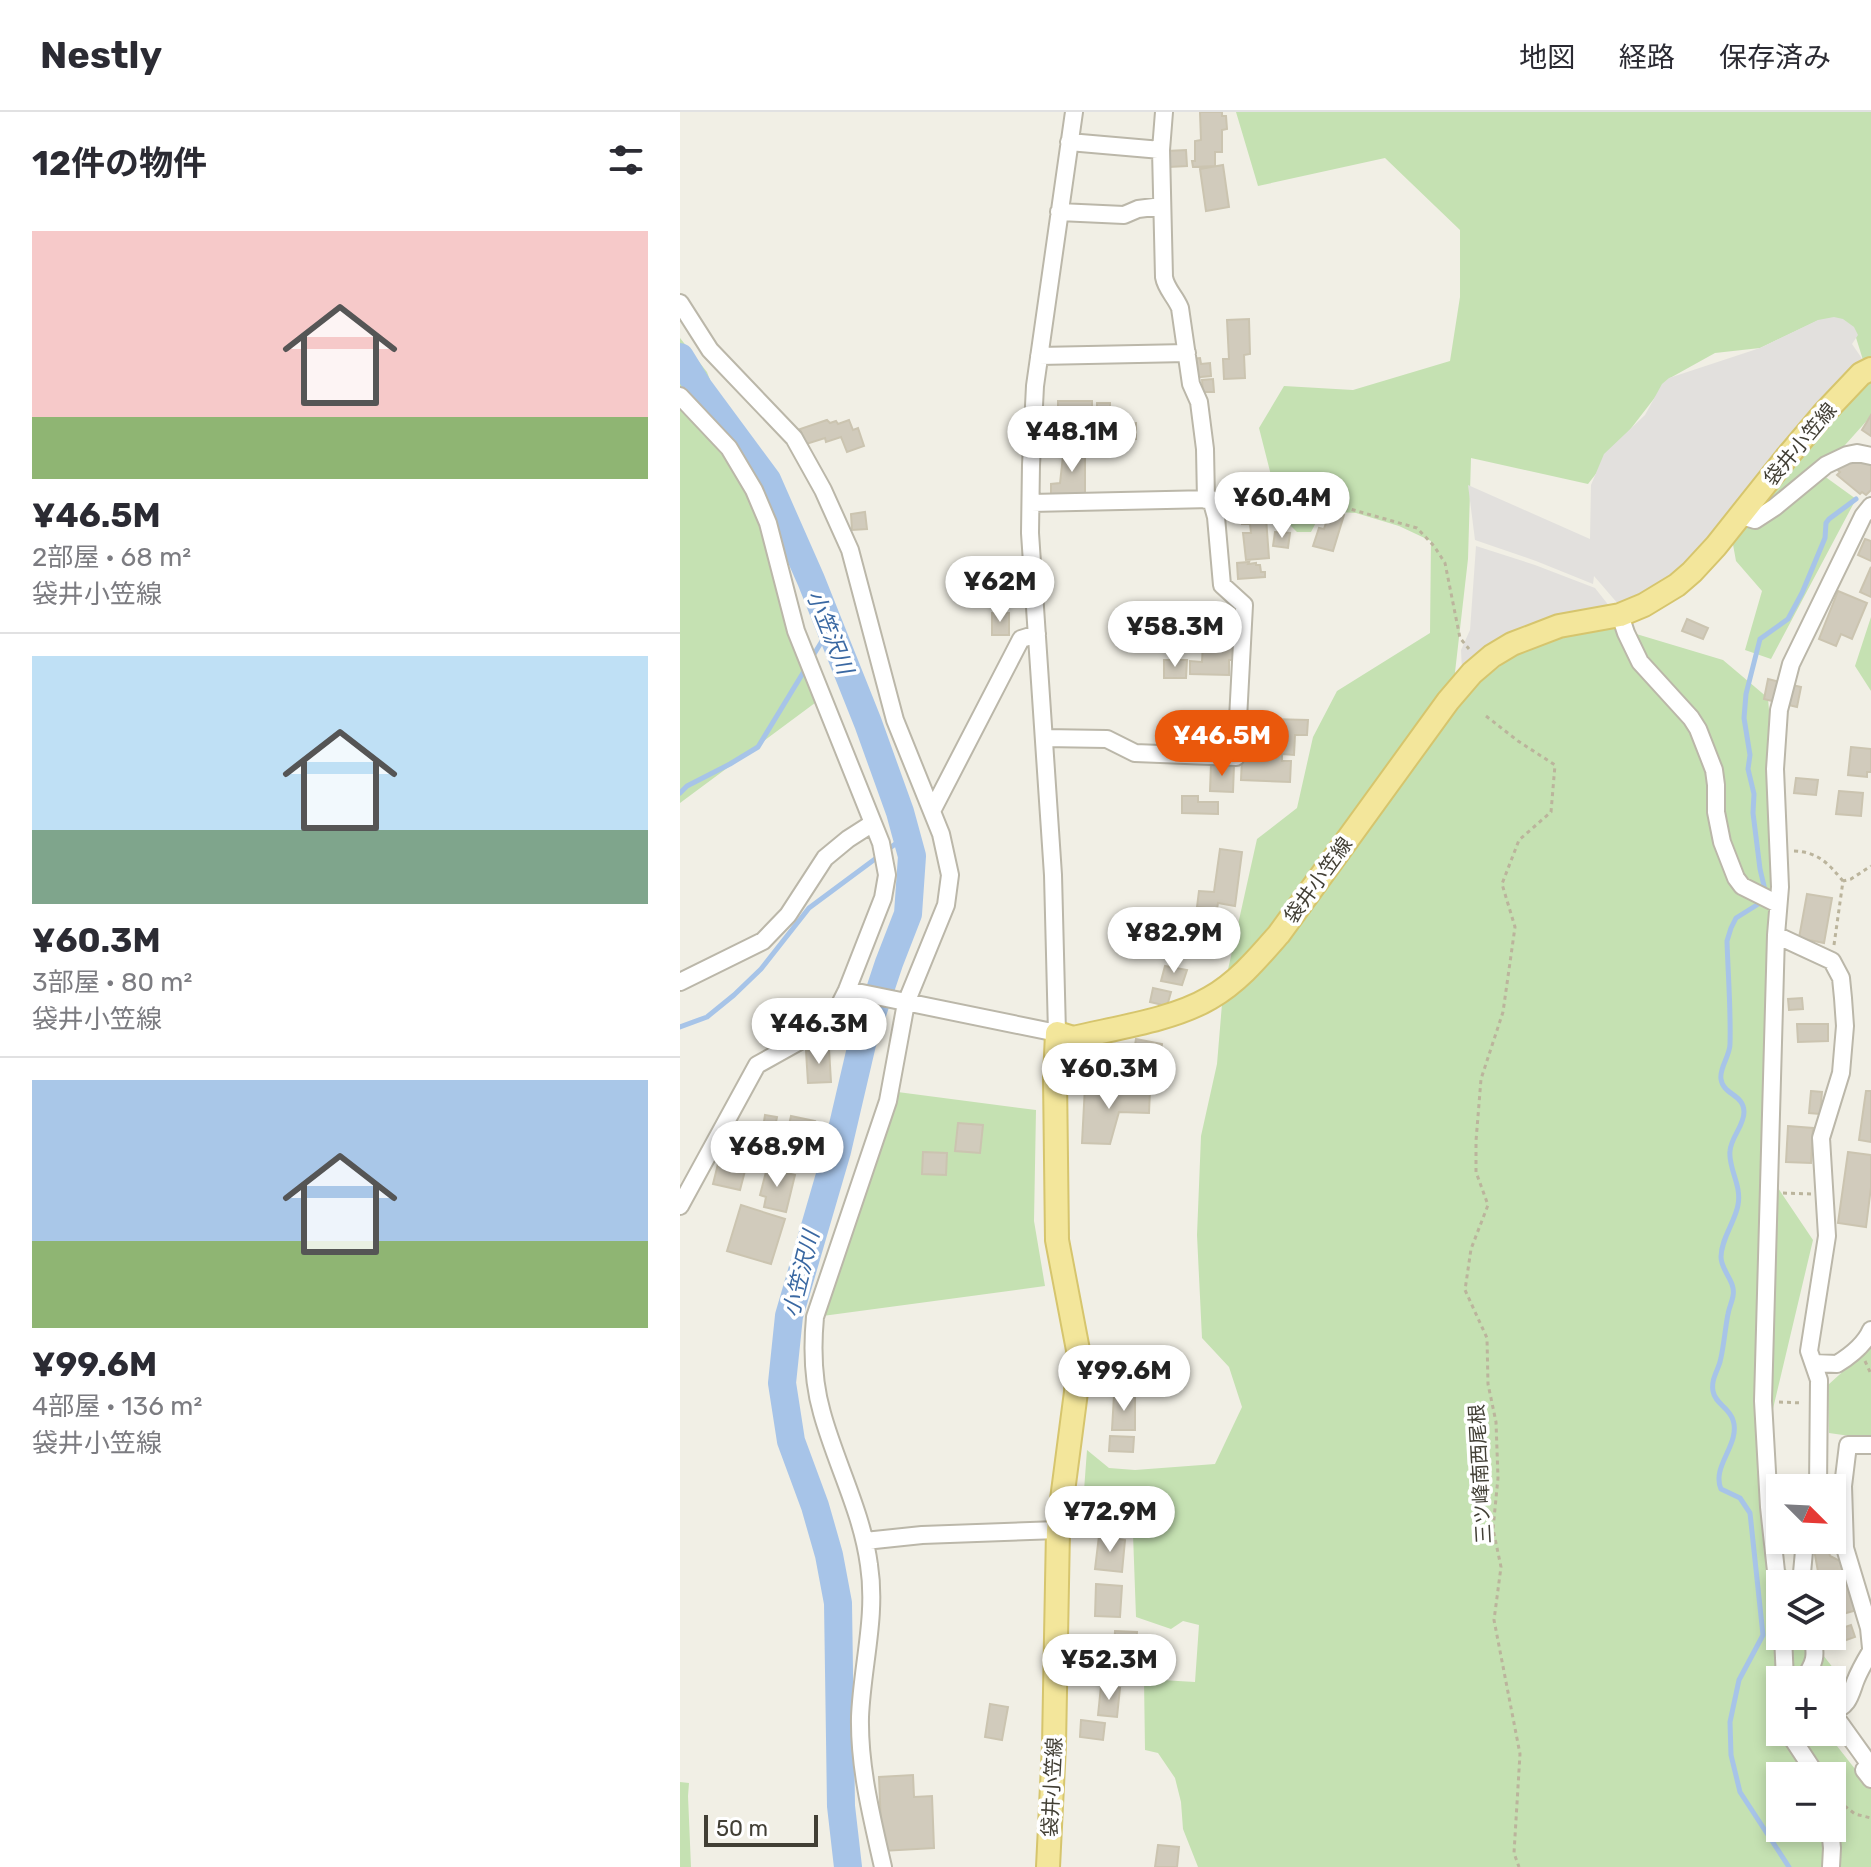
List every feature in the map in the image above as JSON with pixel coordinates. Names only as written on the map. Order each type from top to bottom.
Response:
[{"type":"main road","name":"袋井小笠線","points":[[1048,1867],[1058,1530],[1076,1392],[1078,1350],[1057,1240],[1057,1033],[1073,1038],[1177,1013],[1209,999],[1250,968],[1279,934],[1448,701],[1472,673],[1512,644],[1559,626],[1620,615],[1677,585],[1742,516],[1786,458],[1861,374],[1871,369]]},
{"type":"street","points":[[847,990],[1057,1033],[1053,875],[1030,533],[1031,465],[1039,356],[1074,112]]},
{"type":"street","points":[[1044,738],[1107,739],[1135,753],[1236,757],[1244,605],[1222,585],[1216,517],[1208,499],[1199,402],[1191,384],[1180,308],[1166,287],[1164,277],[1161,150],[1164,112]]},
{"type":"street","points":[[1069,142],[1161,150]]},
{"type":"street","points":[[1059,212],[1124,215],[1138,209],[1162,206]]},
{"type":"street","points":[[680,303],[710,350],[794,438],[823,490],[850,550],[895,720],[941,834],[950,875],[946,905],[906,1003],[888,1101],[815,1317],[813,1342],[815,1375],[823,1415],[865,1541],[872,1586],[860,1720],[865,1787],[883,1867]]},
{"type":"street","points":[[1039,356],[1187,353]]},
{"type":"street","points":[[680,396],[729,448],[754,490],[768,523],[796,631],[881,843],[887,875],[883,898],[836,1012],[816,1032],[757,1065],[680,1206]]},
{"type":"street","points":[[1742,516],[1755,520],[1826,465],[1847,455],[1857,453],[1871,456]]},
{"type":"street","points":[[1031,503],[1208,499]]},
{"type":"street","points":[[1776,1570],[1763,1401],[1778,904],[1775,769],[1779,710],[1791,664],[1863,516],[1871,506]]},
{"type":"street","points":[[1620,615],[1640,662],[1698,729],[1714,770],[1716,812],[1722,842],[1736,878],[1742,886],[1778,904]]},
{"type":"street","points":[[932,811],[1021,639],[1037,634]]},
{"type":"street","points":[[680,982],[763,941],[788,915],[825,858],[873,823]]},
{"type":"street","points":[[1776,935],[1832,961],[1841,978],[1845,1026],[1841,1073],[1821,1138],[1827,1236],[1809,1351],[1819,1380],[1818,1474]]},
{"type":"street","points":[[1814,1363],[1837,1364],[1857,1349],[1871,1330]]},
{"type":"street","points":[[1844,1474],[1848,1445],[1871,1445]]},
{"type":"street","points":[[865,1541],[922,1535],[1058,1530]]},
{"type":"street","points":[[1846,1551],[1869,1628],[1871,1650],[1846,1703]]},
{"type":"street","points":[[1846,1732],[1870,1765],[1864,1770],[1871,1779]]},
{"type":"street","points":[[1831,1842],[1831,1867]]},
{"type":"path","points":[[1208,499],[1249,495],[1329,503],[1417,528],[1445,563],[1460,638],[1482,664]]},
{"type":"path","name":"三ツ峰南西尾根","points":[[1486,716],[1555,765],[1551,812],[1519,840],[1502,884],[1515,927],[1503,1012],[1481,1079],[1476,1172],[1488,1205],[1471,1249],[1465,1290],[1487,1338],[1488,1384],[1496,1422],[1498,1478],[1493,1529],[1501,1567],[1494,1620],[1520,1754],[1514,1853],[1519,1867]]},
{"type":"path","points":[[1778,850],[1807,852],[1828,863],[1843,881],[1832,961]]},
{"type":"path","points":[[1843,881],[1871,866]]},
{"type":"path","points":[[1768,1192],[1823,1194]]},
{"type":"path","points":[[1763,1401],[1819,1404]]},
{"type":"path","points":[[1846,1807],[1855,1814],[1871,1818]]},
{"type":"green space","points":[[1236,112],[1871,112],[1871,416],[1820,473],[1856,499],[1771,659],[1745,650],[1762,591],[1736,561],[1732,539],[1863,360],[1853,328],[1819,320],[1760,348],[1715,353],[1670,378],[1588,484],[1471,458],[1468,559],[1454,681],[1470,690],[1513,656],[1562,633],[1613,627],[1723,660],[1768,698],[1782,870],[1774,1182],[1813,1240],[1758,1472],[1764,1554],[1787,1570],[1766,1570],[1766,1650],[1819,1650],[1832,1666],[1766,1666],[1766,1746],[1837,1746],[1866,1783],[1871,1771],[1871,1867],[1198,1867],[1183,1829],[1175,1778],[1158,1753],[1145,1750],[1144,1679],[1195,1682],[1199,1625],[1183,1621],[1171,1629],[1136,1617],[1133,1534],[1081,1531],[1087,1450],[1109,1468],[1135,1470],[1215,1464],[1242,1407],[1229,1367],[1202,1338],[1197,1235],[1201,1136],[1217,1064],[1223,992],[1257,839],[1297,808],[1313,737],[1337,691],[1430,633],[1431,541],[1399,526],[1356,513],[1322,511],[1311,532],[1297,532],[1283,518],[1259,428],[1284,386],[1353,390],[1450,361],[1460,297],[1460,230],[1385,158],[1258,186]]},
{"type":"green space","points":[[680,338],[707,372],[823,697],[680,803]]},
{"type":"green space","points":[[1871,617],[1871,691],[1855,666]]},
{"type":"green space","points":[[890,1091],[1036,1110],[1034,1221],[1045,1286],[815,1317]]},
{"type":"green space","points":[[1871,1346],[1871,1439],[1829,1433],[1828,1385]]},
{"type":"green space","points":[[680,1782],[689,1783],[691,1867],[680,1867]]},
{"type":"shaded area","points":[[1834,317],[1854,327],[1858,335],[1852,344],[1863,360],[1852,367],[1814,410],[1713,539],[1668,581],[1619,605],[1594,576],[1593,584],[1475,540],[1468,485],[1590,539],[1591,485],[1604,454],[1645,415],[1662,384],[1669,378],[1760,348],[1818,320]]},
{"type":"shaded area","points":[[1476,546],[1595,588],[1610,607],[1462,671],[1461,650],[1470,630]]},
{"type":"building","points":[[1200,112],[1222,112],[1222,116],[1226,116],[1227,129],[1222,130],[1222,152],[1215,152],[1215,166],[1193,167],[1195,141],[1201,140]]},
{"type":"building","points":[[1186,150],[1187,166],[1169,167],[1167,151]]},
{"type":"building","points":[[1223,165],[1229,207],[1206,211],[1200,169]]},
{"type":"building","points":[[1249,319],[1250,354],[1244,355],[1245,378],[1224,379],[1223,359],[1229,359],[1227,320]]},
{"type":"building","points":[[1200,358],[1201,364],[1210,363],[1211,376],[1191,378],[1190,359]]},
{"type":"building","points":[[1213,379],[1214,392],[1203,392],[1202,380]]},
{"type":"building","points":[[1058,401],[1092,401],[1092,412],[1079,412],[1079,426],[1090,426],[1090,436],[1058,436]]},
{"type":"building","points":[[1097,403],[1110,403],[1110,423],[1136,423],[1136,439],[1097,439]]},
{"type":"building","points":[[1871,415],[1871,436],[1862,430]]},
{"type":"building","points":[[827,420],[838,424],[849,420],[853,430],[858,428],[864,446],[847,452],[841,437],[806,444],[800,429]]},
{"type":"building","points":[[1064,447],[1085,448],[1085,496],[1051,496],[1051,484],[1060,483]]},
{"type":"building","points":[[1846,460],[1871,460],[1871,490],[1866,495],[1860,494],[1837,475],[1840,472],[1834,467]]},
{"type":"building","points":[[1265,504],[1269,558],[1246,560],[1243,533],[1251,533],[1250,524],[1242,524],[1240,506]]},
{"type":"building","points":[[1297,507],[1309,508],[1308,523],[1296,522]]},
{"type":"building","points":[[1330,511],[1344,515],[1333,551],[1313,546],[1319,528],[1324,529]]},
{"type":"building","points":[[865,512],[867,529],[852,530],[851,514]]},
{"type":"building","points":[[1275,532],[1290,533],[1288,548],[1273,546]]},
{"type":"building","points":[[1865,539],[1871,541],[1871,561],[1858,555]]},
{"type":"building","points":[[1237,563],[1260,565],[1265,577],[1238,579]]},
{"type":"building","points":[[1871,567],[1871,597],[1860,592]]},
{"type":"building","points":[[1838,591],[1867,603],[1852,639],[1841,634],[1836,646],[1819,639]]},
{"type":"building","points":[[992,613],[1009,613],[1009,635],[992,635]]},
{"type":"building","points":[[1215,614],[1239,614],[1238,660],[1229,660],[1229,675],[1190,674],[1190,661],[1202,662],[1203,641],[1214,641]]},
{"type":"building","points":[[1687,619],[1708,628],[1703,639],[1682,631]]},
{"type":"building","points":[[1164,660],[1187,660],[1186,678],[1164,678]]},
{"type":"building","points":[[1768,679],[1801,687],[1797,707],[1764,699]]},
{"type":"building","points":[[1268,719],[1308,720],[1307,735],[1295,735],[1294,755],[1282,754],[1282,761],[1291,761],[1290,782],[1241,780],[1242,758],[1266,758]]},
{"type":"building","points":[[1851,747],[1871,749],[1871,772],[1867,772],[1867,777],[1848,775]]},
{"type":"building","points":[[1211,764],[1234,765],[1233,792],[1210,791]]},
{"type":"building","points":[[1796,778],[1818,780],[1816,795],[1794,793]]},
{"type":"building","points":[[1839,791],[1863,793],[1861,816],[1836,814]]},
{"type":"building","points":[[1182,796],[1198,796],[1198,802],[1218,802],[1218,814],[1182,813]]},
{"type":"building","points":[[1220,849],[1242,852],[1235,906],[1218,903],[1217,909],[1197,907],[1199,891],[1214,892]]},
{"type":"building","points":[[1807,894],[1832,898],[1824,943],[1799,938]]},
{"type":"building","points":[[1197,921],[1220,925],[1215,956],[1191,952]]},
{"type":"building","points":[[1165,966],[1187,970],[1182,985],[1161,981]]},
{"type":"building","points":[[1153,988],[1171,992],[1167,1006],[1150,1002]]},
{"type":"building","points":[[1802,998],[1803,1009],[1789,1010],[1788,999]]},
{"type":"building","points":[[1797,1024],[1828,1024],[1828,1041],[1798,1042]]},
{"type":"building","points":[[1136,1039],[1162,1044],[1156,1080],[1130,1076]]},
{"type":"building","points":[[829,1049],[831,1082],[808,1083],[806,1051]]},
{"type":"building","points":[[1085,1086],[1150,1090],[1149,1113],[1119,1112],[1110,1144],[1082,1143]]},
{"type":"building","points":[[1811,1091],[1822,1092],[1820,1114],[1809,1113]]},
{"type":"building","points":[[1866,1091],[1871,1091],[1871,1142],[1859,1140]]},
{"type":"building","points":[[765,1115],[777,1117],[773,1137],[762,1135]]},
{"type":"building","points":[[791,1116],[815,1121],[810,1148],[785,1143]]},
{"type":"building","points":[[958,1123],[983,1125],[980,1153],[955,1151]]},
{"type":"building","points":[[1788,1126],[1813,1128],[1811,1163],[1786,1162]]},
{"type":"building","points":[[767,1150],[808,1155],[806,1171],[765,1166]]},
{"type":"building","points":[[923,1152],[947,1153],[946,1175],[922,1174]]},
{"type":"building","points":[[1848,1152],[1871,1155],[1866,1227],[1838,1223]]},
{"type":"building","points":[[720,1156],[747,1163],[740,1190],[713,1184]]},
{"type":"building","points":[[767,1168],[795,1175],[786,1212],[764,1207],[766,1197],[760,1195]]},
{"type":"building","points":[[741,1205],[785,1219],[771,1264],[727,1251]]},
{"type":"building","points":[[1114,1395],[1135,1395],[1135,1430],[1112,1430]]},
{"type":"building","points":[[1110,1436],[1134,1437],[1133,1452],[1109,1451]]},
{"type":"building","points":[[1099,1536],[1125,1540],[1122,1572],[1095,1569]]},
{"type":"building","points":[[1815,1554],[1830,1554],[1840,1561],[1843,1570],[1818,1570]]},
{"type":"building","points":[[1846,1578],[1857,1610],[1846,1613]]},
{"type":"building","points":[[1096,1584],[1122,1586],[1120,1617],[1095,1616]]},
{"type":"building","points":[[1851,1625],[1855,1637],[1846,1640],[1846,1627]]},
{"type":"building","points":[[1115,1631],[1137,1632],[1135,1659],[1114,1657]]},
{"type":"building","points":[[1101,1686],[1120,1688],[1117,1717],[1098,1715]]},
{"type":"building","points":[[990,1704],[1008,1707],[1002,1740],[985,1737]]},
{"type":"building","points":[[1081,1720],[1105,1723],[1103,1740],[1080,1737]]},
{"type":"building","points":[[913,1775],[914,1797],[932,1796],[934,1848],[882,1851],[879,1777]]},
{"type":"building","points":[[1158,1845],[1179,1847],[1177,1867],[1155,1867]]},
{"type":"waterway","name":"小笠沢川","points":[[680,357],[767,480],[868,723],[900,812],[912,856],[908,914],[862,1044],[837,1151],[789,1316],[782,1383],[791,1441],[815,1506],[838,1603],[841,1806],[848,1867]]},
{"type":"waterway","points":[[1789,1867],[1740,1792],[1731,1755],[1730,1722],[1739,1680],[1763,1635],[1750,1513],[1740,1498],[1721,1489],[1719,1480],[1733,1438],[1733,1420],[1716,1399],[1713,1387],[1733,1296],[1721,1257],[1738,1205],[1730,1151],[1744,1112],[1741,1102],[1725,1088],[1721,1079],[1730,1044],[1727,941],[1736,918],[1760,903],[1765,890],[1753,813],[1754,794],[1748,769],[1750,755],[1744,718],[1746,694],[1760,639],[1788,619],[1825,538],[1826,523],[1856,499]]},
{"type":"waterway","points":[[811,659],[830,628]]},
{"type":"waterway","points":[[680,793],[687,786],[758,747],[806,668]]},
{"type":"waterway","points":[[680,1027],[707,1017],[734,995],[761,969],[809,908],[906,836]]}]
